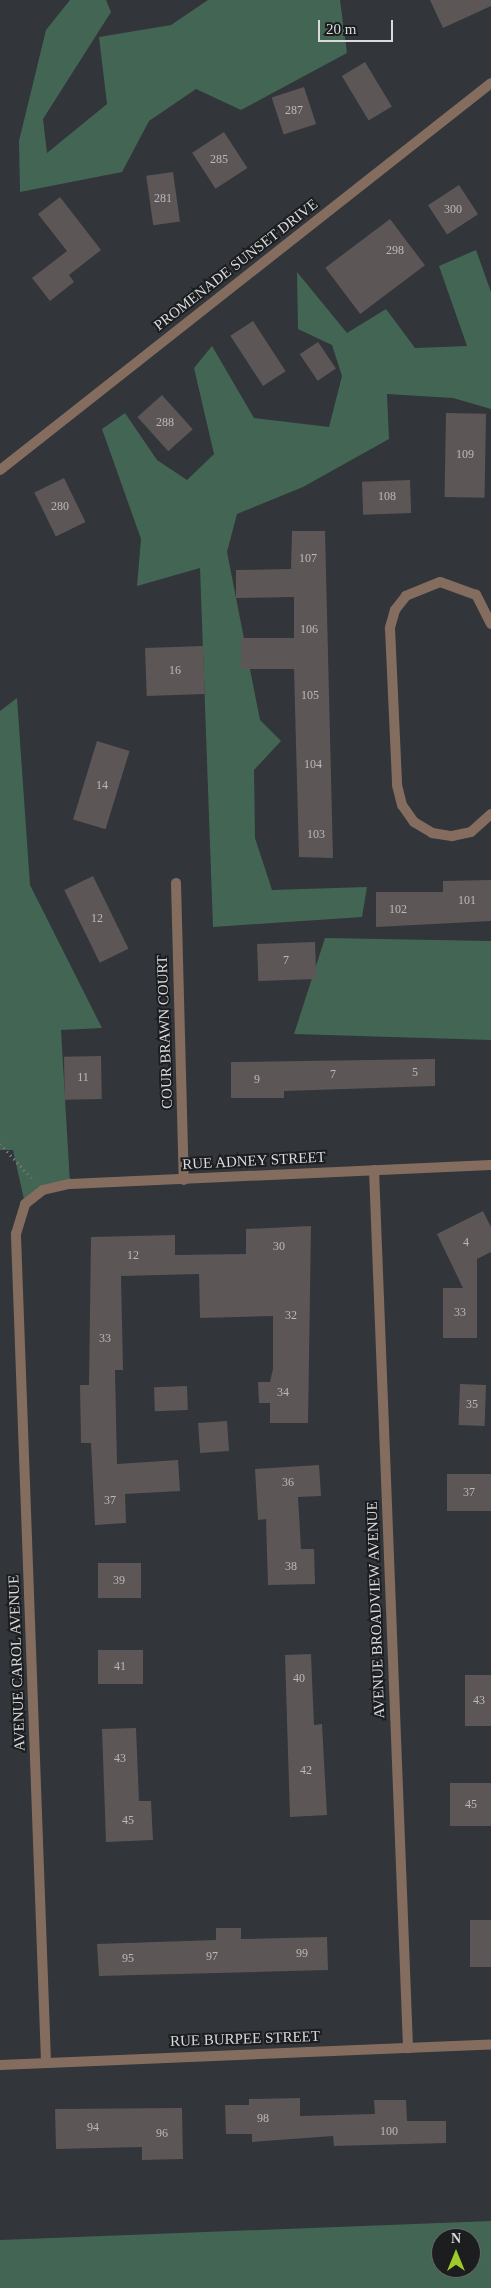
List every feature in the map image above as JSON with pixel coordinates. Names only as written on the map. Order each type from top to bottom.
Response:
[{"type":"street","name":"PROMENADE SUNSET DRIVE","points":[[0,470],[491,83]]},
{"type":"street","points":[[491,624],[476,595],[440,582],[406,596],[395,610],[390,628],[397,785],[402,805],[414,822],[432,833],[452,836],[472,832],[491,814]]},
{"type":"street","name":"COUR BRAWN COURT","points":[[176,883],[184,1180]]},
{"type":"street","name":"RUE ADNEY STREET","points":[[24,1204],[43,1190],[70,1184],[491,1165]]},
{"type":"street","name":"AVENUE BROADVIEW AVENUE","points":[[374,1170],[408,2048]]},
{"type":"street","name":"AVENUE CAROL AVENUE","points":[[24,1204],[16,1234],[46,2062]]},
{"type":"street","name":"RUE BURPEE STREET","points":[[0,2065],[491,2044]]},
{"type":"path","points":[[0,1144],[43,1190]]},
{"type":"green space","points":[[70,0],[106,0],[111,12],[43,119],[47,153],[107,104],[99,37],[171,25],[208,0],[340,0],[347,53],[241,110],[196,89],[149,121],[122,172],[20,192],[19,141],[46,30]]},
{"type":"green space","points":[[476,250],[491,292],[491,409],[453,398],[387,394],[389,439],[303,487],[237,514],[227,552],[260,720],[281,741],[254,770],[255,838],[272,890],[367,887],[362,917],[213,927],[200,568],[137,586],[141,539],[102,429],[125,413],[157,460],[187,480],[214,454],[194,368],[212,346],[254,418],[329,427],[342,376],[332,345],[298,329],[297,272],[347,333],[386,309],[415,348],[467,346],[439,266]]},
{"type":"green space","points":[[17,698],[30,885],[102,1028],[61,1030],[70,1184],[43,1190],[25,1204],[13,1150],[0,1150],[0,711]]},
{"type":"green space","points":[[325,938],[491,941],[491,1040],[294,1034]]},
{"type":"green space","points":[[491,2221],[491,2288],[0,2288],[0,2240]]},
{"type":"building","points":[[430,0],[491,0],[491,6],[443,28]]},
{"type":"building","points":[[365,62],[392,107],[369,120],[342,76]]},
{"type":"building","points":[[304,87],[316,124],[284,135],[272,98]]},
{"type":"building","points":[[224,132],[247,168],[216,189],[192,153]]},
{"type":"building","points":[[173,172],[180,222],[153,225],[146,176]]},
{"type":"building","points":[[459,185],[478,214],[447,235],[428,205]]},
{"type":"building","points":[[60,197],[101,250],[69,275],[74,282],[50,301],[32,278],[67,251],[38,214]]},
{"type":"building","points":[[390,219],[425,265],[360,314],[325,268]]},
{"type":"building","points":[[253,321],[286,371],[263,386],[230,336]]},
{"type":"building","points":[[318,342],[336,369],[318,381],[300,354]]},
{"type":"building","points":[[162,395],[193,429],[168,451],[137,417]]},
{"type":"building","points":[[446,413],[486,414],[485,498],[445,497]]},
{"type":"building","points":[[64,478],[85,522],[56,537],[34,492]]},
{"type":"building","points":[[410,480],[411,513],[363,515],[362,482]]},
{"type":"building","points":[[292,531],[325,531],[333,858],[299,857],[294,669],[241,669],[241,638],[294,638],[294,597],[236,598],[236,570],[291,569]]},
{"type":"building","points":[[203,646],[205,694],[147,696],[145,648]]},
{"type":"building","points":[[97,741],[130,751],[106,829],[73,819]]},
{"type":"building","points":[[93,876],[129,949],[100,963],[64,890]]},
{"type":"building","points":[[491,880],[491,921],[376,927],[376,892],[443,892],[443,881]]},
{"type":"building","points":[[315,942],[316,979],[258,981],[257,944]]},
{"type":"building","points":[[101,1056],[102,1099],[65,1100],[64,1057]]},
{"type":"building","points":[[435,1059],[435,1086],[284,1091],[284,1098],[231,1098],[231,1062]]},
{"type":"building","points":[[483,1211],[491,1227],[491,1252],[477,1259],[477,1338],[443,1338],[443,1288],[463,1288],[437,1234]]},
{"type":"building","points":[[311,1226],[308,1423],[270,1423],[270,1403],[259,1403],[258,1382],[270,1382],[273,1369],[273,1316],[200,1318],[199,1274],[121,1276],[123,1370],[115,1370],[117,1464],[178,1460],[180,1491],[125,1494],[126,1523],[95,1525],[91,1443],[81,1443],[80,1385],[89,1385],[91,1237],[175,1235],[175,1255],[246,1254],[246,1229]]},
{"type":"building","points":[[460,1384],[486,1385],[485,1426],[459,1425]]},
{"type":"building","points":[[187,1386],[188,1410],[155,1411],[154,1387]]},
{"type":"building","points":[[227,1421],[229,1451],[200,1453],[198,1423]]},
{"type":"building","points":[[319,1465],[321,1496],[298,1497],[301,1549],[314,1549],[315,1584],[268,1585],[266,1519],[258,1520],[255,1469]]},
{"type":"building","points":[[447,1474],[491,1474],[491,1511],[447,1511]]},
{"type":"building","points":[[98,1563],[141,1563],[141,1598],[98,1598]]},
{"type":"building","points":[[98,1650],[143,1650],[143,1684],[98,1684]]},
{"type":"building","points":[[311,1654],[314,1725],[322,1724],[327,1815],[290,1817],[285,1655]]},
{"type":"building","points":[[465,1675],[491,1675],[491,1726],[465,1726]]},
{"type":"building","points":[[136,1728],[139,1801],[151,1801],[153,1840],[106,1842],[102,1729]]},
{"type":"building","points":[[450,1783],[491,1783],[491,1826],[450,1826]]},
{"type":"building","points":[[470,1920],[491,1920],[491,1967],[470,1967]]},
{"type":"building","points":[[216,1928],[241,1928],[241,1939],[327,1937],[328,1970],[99,1976],[97,1944],[216,1940]]},
{"type":"building","points":[[300,2098],[300,2116],[375,2114],[374,2100],[406,2100],[407,2121],[446,2121],[446,2143],[334,2146],[333,2136],[252,2142],[252,2134],[226,2134],[225,2105],[249,2105],[249,2099]]},
{"type":"building","points":[[182,2108],[183,2159],[142,2160],[142,2147],[56,2149],[55,2109]]}]
